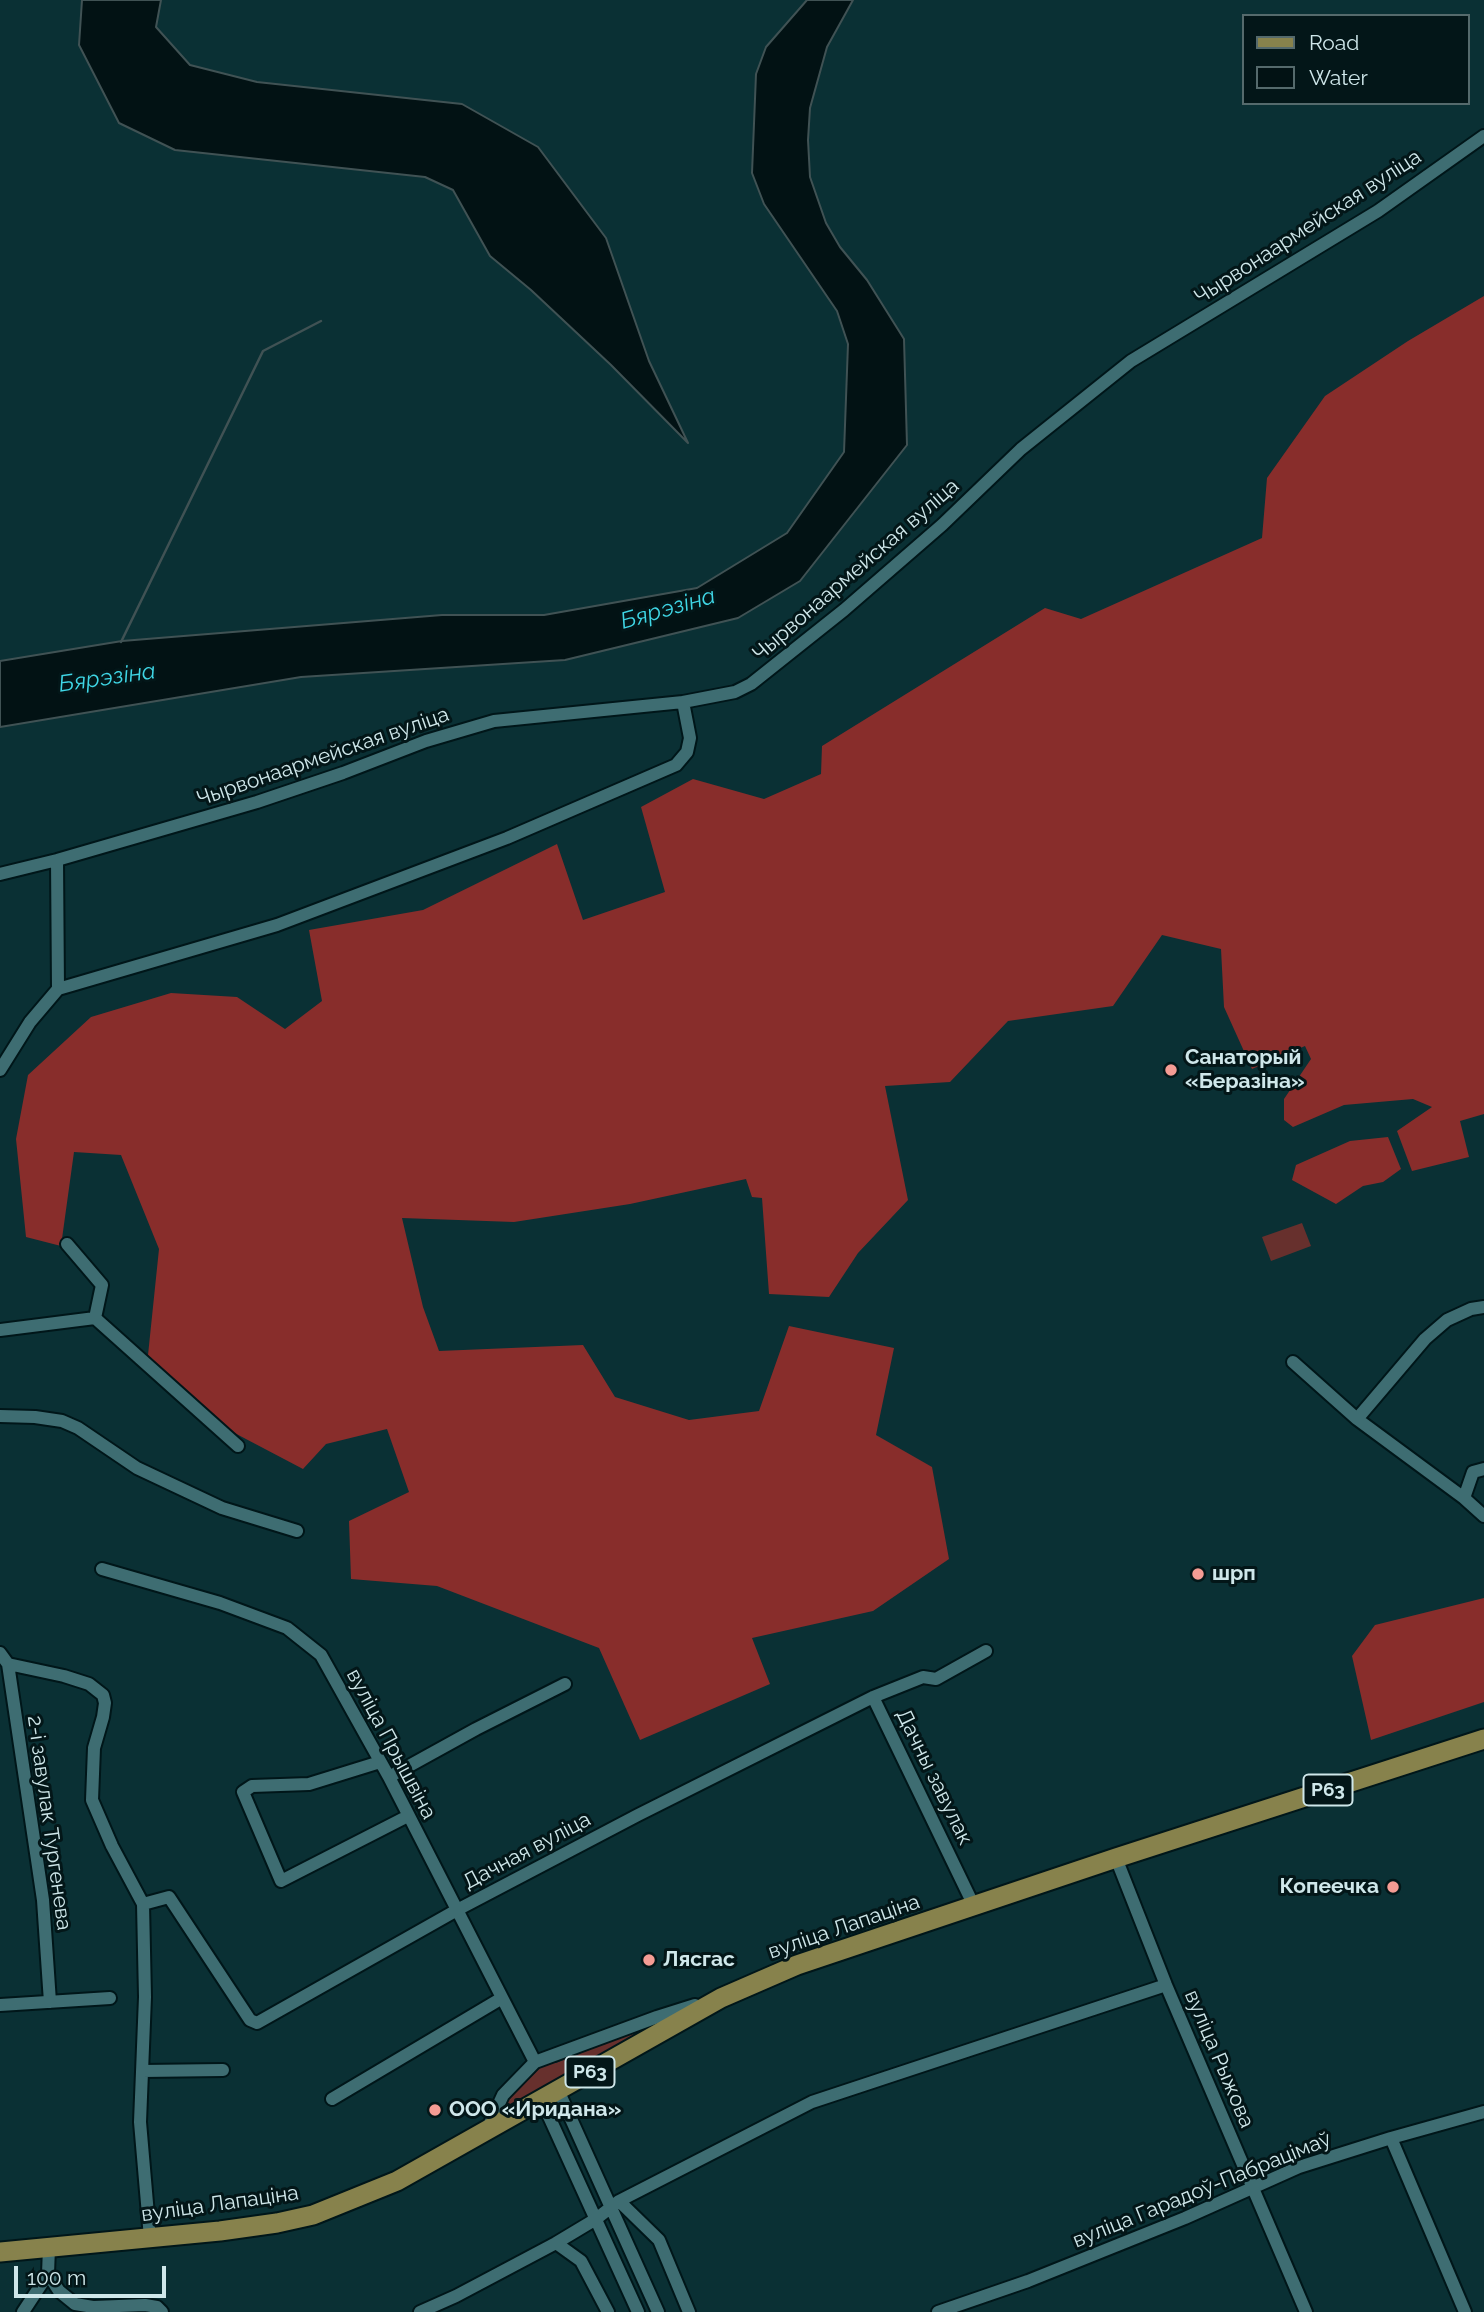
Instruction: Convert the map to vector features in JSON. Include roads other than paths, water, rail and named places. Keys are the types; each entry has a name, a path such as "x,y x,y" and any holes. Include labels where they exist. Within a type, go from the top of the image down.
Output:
{"main road":[{"name":"вуліца Лапаціна","path":"0,2252 265,2225 313,2215 397,2181 720,1998 797,1965 1484,1739"}],"street":[{"name":"Чырвонаармейская вуліца","path":"0,874 257,802 426,741 494,721 683,702 735,692 751,684 844,610 932,534 1021,449 1131,361 1378,211 1484,136"},
{"path":"0,1070 30,1022 58,989 276,925 507,838 676,765 687,751 690,738 683,702"},
{"path":"57,860 58,989"},
{"path":"67,1244 102,1285 95,1318"},
{"path":"1357,1419 1425,1339 1447,1320 1471,1309 1484,1307"},
{"path":"0,1329 95,1318 238,1446"},
{"path":"1293,1362 1357,1419 1464,1498 1484,1516"},
{"path":"0,1416 62,1421 78,1428 137,1468 222,1508 297,1531"},
{"path":"1464,1498 1473,1472 1484,1469"},
{"name":"вуліца Прышвіна","path":"102,1569 220,1603 286,1628 321,1655 389,1777 535,2062"},
{"name":"Дачная вуліца","path":"143,1904 169,1897 250,2020 257,2023 457,1910 638,1815 873,1697 923,1677 936,1679 986,1651"},
{"name":"2-і завулак Тургенева","path":"0,1653 8,1664 43,1900 50,2002"},
{"path":"8,1664 89,1684 103,1695 105,1703 94,1748 92,1800 112,1846 143,1904 145,1997 140,2122 150,2238"},
{"path":"389,1777 565,1684"},
{"name":"Дачны завулак","path":"873,1697 974,1906"},
{"path":"380,1762 309,1784 252,1786 243,1792 281,1881 408,1816"},
{"name":"вуліца Рыжова","path":"1116,1858 1166,1985 1306,2312"},
{"path":"420,2312 556,2243 615,2203 812,2102 1166,1985"},
{"path":"0,2005 110,1998"},
{"path":"332,2099 502,1998"},
{"path":"487,2131 503,2095 535,2062 657,2017 720,1998"},
{"path":"142,2071 223,2070"},
{"path":"549,2094 615,2203 659,2312"},
{"path":"549,2094 596,2218 638,2312"},
{"name":"вуліца Гарадоў-Пабрацімаў","path":"938,2312 1028,2281 1299,2168 1484,2112"},
{"path":"1391,2138 1465,2312"},
{"path":"615,2203 659,2240 689,2312"},
{"path":"556,2243 580,2261 608,2312"},
{"path":"23,2312 48,2274 49,2247"},
{"path":"48,2274 59,2291 75,2304 93,2307 145,2305 157,2307 162,2312"}],"water":[{"path":"82,0 161,0 156,27 190,65 257,82 462,104 538,147 606,238 649,361 688,443 611,365 531,290 490,256 453,190 425,177 175,150 119,123 79,45"},
{"name":"Бярэзіна","path":"807,0 853,0 827,47 810,108 810,177 826,223 840,247 867,280 904,339 907,445 800,581 738,618 565,660 301,677 0,727 0,661 122,641 442,615 544,615 697,588 787,533 844,452 848,344 837,311 764,204 752,173 756,74 766,47"}],"waterway":[{"path":"121,642 263,351 321,321"}],"place":[{"name":"Санаторый «Беразіна»","path":"1171,1070"},
{"name":"шрп","path":"1198,1574"},
{"name":"Копеечка","path":"1393,1887"},
{"name":"Лясгас","path":"649,1960"},
{"name":"ООО «Иридана»","path":"435,2110"}]}
